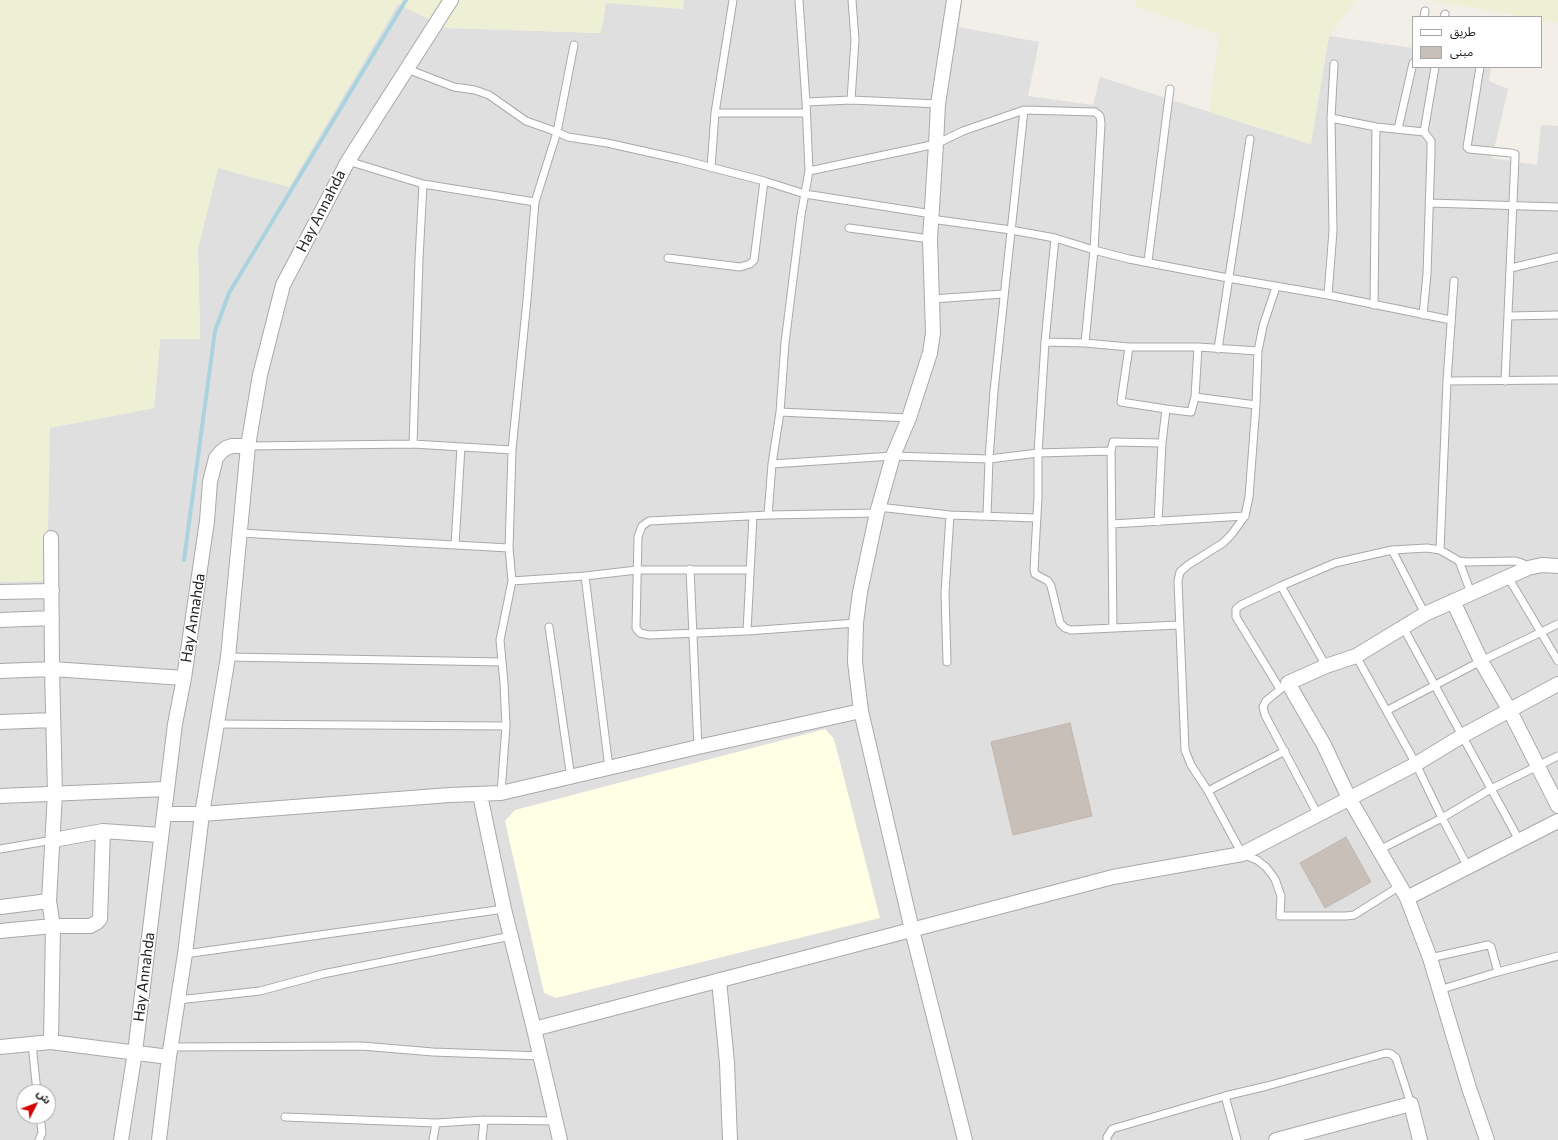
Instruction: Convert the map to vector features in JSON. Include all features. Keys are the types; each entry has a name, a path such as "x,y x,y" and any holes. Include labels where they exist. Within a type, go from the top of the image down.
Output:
{"street":[{"name":"Hay Annahda","path":"159,1140 170,1052 185,954 202,814 228,657 248,446 260,375 283,285 348,161 451,0"},
{"path":"954,0 938,104 930,239 933,333 930,353 909,418 893,456 877,510 860,592 856,623 855,662 861,711 912,930 965,1140"},
{"name":"Hay Annahda","path":"121,1140 135,1052 160,835 165,814 166,790 207,521 210,482 216,458 226,448 232,446 248,446"},
{"path":"52,538 52,669 55,793 49,901 53,926 52,1042"},
{"path":"1487,1140 1469,1088 1430,958 1403,892 1349,798 1324,745 1284,686 1326,666 1356,656 1425,614 1528,568 1542,565 1558,566"},
{"path":"0,592 52,591"},
{"path":"1453,601 1481,661 1510,711 1558,806"},
{"path":"0,620 52,618"},
{"path":"0,671 52,669 184,678"},
{"path":"534,1029 1113,877 1242,854 1416,764 1462,736 1558,684"},
{"path":"165,814 202,814 450,795 501,793 861,711"},
{"path":"0,722 53,720"},
{"path":"0,796 166,790"},
{"path":"480,795 504,909 541,1056 560,1140"},
{"path":"1403,892 1468,867 1558,821"},
{"path":"53,840 103,830 160,835"},
{"path":"0,931 53,926 90,926 100,919 103,830"},
{"path":"0,907 49,901"},
{"path":"719,980 727,1063 730,1140"},
{"path":"0,1047 52,1042 135,1052 170,1052"},
{"path":"1276,1140 1290,1138 1411,1104 1420,1140"}],"lane":[{"path":"711,168 715,113 734,0"},
{"path":"768,515 772,464 780,412 786,343 801,215 809,171 799,0"},
{"path":"851,100 855,40 852,0"},
{"path":"501,793 506,726 500,640 512,581 509,548 512,450 535,202 557,132 574,45"},
{"path":"1328,295 1333,231 1331,118 1334,64"},
{"path":"1398,129 1412,67"},
{"path":"1424,132 1435,68"},
{"path":"1480,68 1466,145 1470,149 1514,154 1511,268 1505,381"},
{"path":"407,69 454,87 475,90 489,95 526,121 557,132 568,138 607,142 764,181 805,194 1055,238 1094,250 1228,278 1328,295 1451,320"},
{"path":"1148,261 1170,89"},
{"path":"806,102 851,100 938,104"},
{"path":"809,171 936,144 963,131 1024,110 1095,112 1100,116 1101,124 1094,250 1085,343"},
{"path":"987,516 994,391 1003,294 1024,110"},
{"path":"715,113 806,113"},
{"path":"1331,118 1376,126 1424,132 1431,141 1427,274 1423,315"},
{"path":"1374,305 1376,126"},
{"path":"1218,349 1250,139"},
{"path":"348,161 423,184 535,202"},
{"path":"668,258 740,267 750,264 754,260 764,181"},
{"path":"413,444 418,267 423,184"},
{"path":"1430,203 1558,207"},
{"path":"849,228 930,239"},
{"path":"1055,238 1045,342 1038,453 1035,574 1048,581 1051,586 1060,623 1065,628 1071,630 1179,624"},
{"path":"1511,268 1558,257"},
{"path":"1440,550 1447,380 1454,281"},
{"path":"1276,287 1263,326 1258,351 1256,406 1249,497 1245,516 1223,543 1188,565 1180,572 1178,582 1185,750 1191,765 1208,792 1242,854 1257,860 1266,867 1275,879 1281,896 1280,916 1346,916 1354,914 1403,892"},
{"path":"933,299 1003,294"},
{"path":"1508,316 1558,315"},
{"path":"1045,342 1085,343 1129,347 1198,347 1258,351"},
{"path":"1129,347 1121,402 1191,412 1195,397 1198,347"},
{"path":"1447,380 1558,380"},
{"path":"1195,397 1256,406"},
{"path":"1158,522 1162,443 1166,409"},
{"path":"780,412 909,418"},
{"path":"1113,628 1111,451 1113,442 1162,443"},
{"path":"248,446 413,444 512,450"},
{"path":"456,545 461,447"},
{"path":"772,464 893,456 989,459 1038,453 1111,451"},
{"path":"856,623 747,631 693,632 649,635 640,633 636,628 637,570 638,537 642,526 649,521 877,510 950,515 1036,518"},
{"path":"947,662 945,593 950,515"},
{"path":"747,631 753,516"},
{"path":"1112,524 1245,516"},
{"path":"240,533 509,548"},
{"path":"1318,815 1285,750 1265,715 1264,707 1266,701 1284,686 1236,617 1236,609 1241,605 1334,563 1392,550 1427,548 1440,550 1459,561 1515,561 1522,563 1528,568"},
{"path":"1392,550 1425,614"},
{"path":"1459,561 1471,593"},
{"path":"690,569 698,747"},
{"path":"512,581 585,576 637,570 750,570"},
{"path":"585,576 610,768"},
{"path":"1508,577 1558,661"},
{"path":"1282,586 1326,666"},
{"path":"1388,710 1481,661 1558,624"},
{"path":"549,627 571,778"},
{"path":"1403,627 1519,840"},
{"path":"1356,656 1388,710 1468,867"},
{"path":"228,657 502,662"},
{"path":"216,724 506,726"},
{"path":"1208,792 1285,750"},
{"path":"1379,850 1442,818 1491,789 1558,756"},
{"path":"0,849 53,840"},
{"path":"185,954 504,909"},
{"path":"178,1000 260,991 323,974 511,936"},
{"path":"1430,958 1488,945 1491,947 1498,972"},
{"path":"1439,990 1558,956"},
{"path":"32,1044 36,1084"},
{"path":"170,1052 362,1046 433,1052 541,1056"},
{"path":"1107,1140 1107,1137 1112,1129 1225,1096 1386,1053 1391,1054 1396,1058 1411,1104"},
{"path":"1225,1096 1237,1140"},
{"path":"285,1117 436,1123 484,1120 556,1121"},
{"path":"482,1140 484,1120"},
{"path":"433,1140 436,1123"},
{"path":"39,1140 42,1133 41,1124"}],"shaded area":[{"path":"0,0 684,0 683,9 606,3 601,33 447,28 398,4 289,187 218,168 198,248 200,339 160,339 154,408 50,428 47,581 0,582"},
{"path":"684,0 962,0 959,27 1039,42 1028,96 1093,105 1100,77 1310,144 1329,36 1412,48 1412,68 1491,68 1489,81 1508,89 1492,158 1537,165 1541,125 1558,126 1558,1140 0,1140 0,582 47,580 49,428 154,408 160,339 200,339 198,248 218,168 289,187 398,4 447,28 601,33 606,2 682,9"},
{"path":"1136,0 1356,0 1329,36 1311,144 1209,112 1219,35 1135,6"},
{"path":"1428,0 1558,0 1558,23 1542,20 1542,16 1520,16"},
{"path":"825,729 834,739 880,918 556,998 544,993 505,821 515,810"}],"building":[{"path":"1070,723 1092,816 1013,835 991,742"},
{"path":"1346,837 1371,882 1325,908 1300,863"}],"waterway":[{"path":"184,560 215,331 229,293 406,0"}]}
